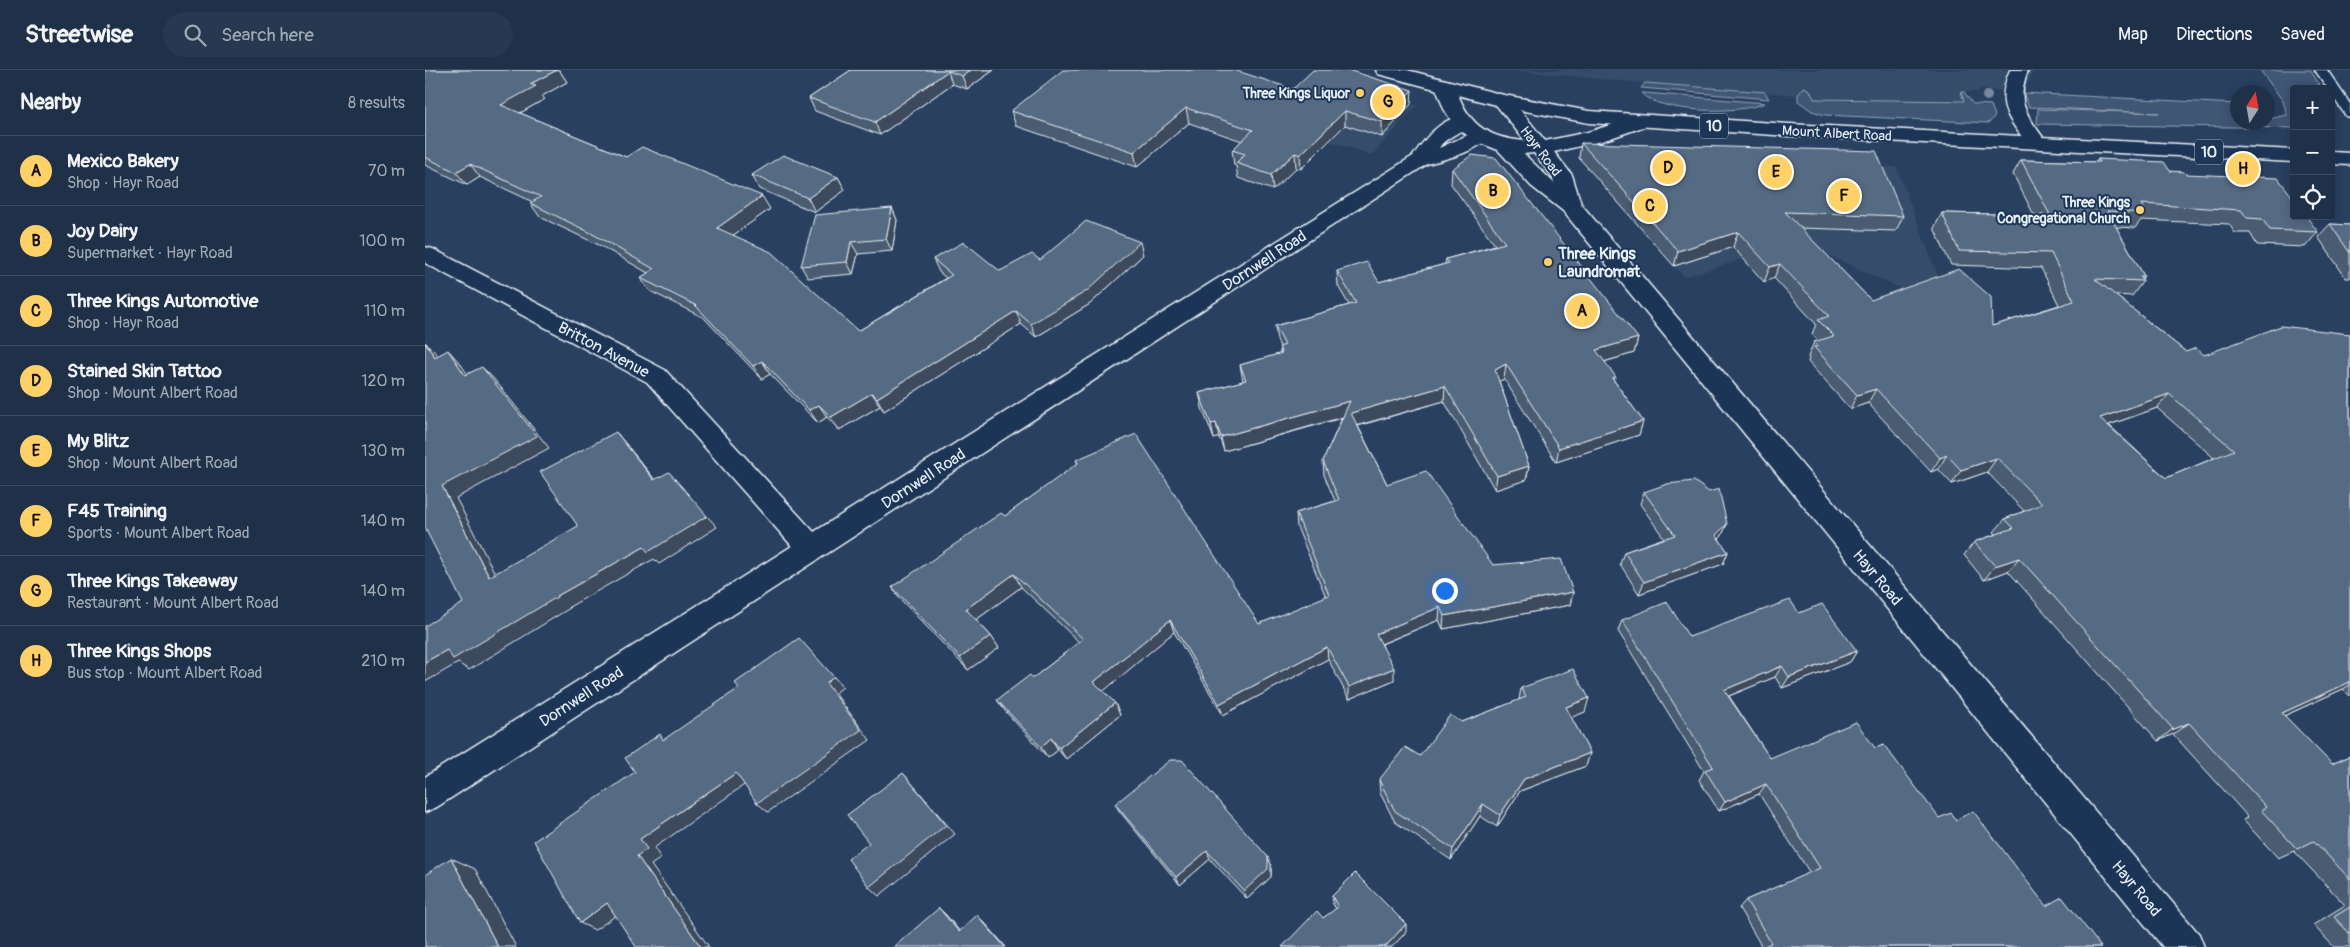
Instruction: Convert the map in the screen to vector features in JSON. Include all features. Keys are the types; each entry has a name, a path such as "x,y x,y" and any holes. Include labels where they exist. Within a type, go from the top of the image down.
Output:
{"main road":[{"name":"Mount Albert Road","path":"1385,70 1503,101 1566,114 1639,122 2290,156"},
{"path":"2019,70 2011,92 2013,107 2018,119 2036,142"},
{"path":"1445,86 1454,109 1462,122 1481,135 1506,146 1541,147 1593,138 1639,122"},
{"name":"Hayr Road","path":"1503,101 1562,175 1571,206"},
{"name":"Dornwell Road","path":"1420,160 1436,137 1462,122"},
{"name":"Dornwell Road","path":"425,796 1420,160 1456,149 1481,135"},
{"name":"Hayr Road","path":"1506,146 1538,181 1571,206 2186,947"},
{"path":"2335,158 2350,159"},
{"name":"Britton Avenue","path":"425,254 656,376 812,549"}],"lane":[{"path":"2321,70 2350,113"}],"shaded area":[{"path":"1512,70 2034,70 2023,93 1980,89 1977,92 1962,92 1965,101 1814,99 1810,90 1804,87 1798,95 1609,80"},
{"path":"2260,70 2311,70 2319,85 2290,85 2290,128 2275,128 2275,118 2287,115 2283,101 2275,90 2275,85 2271,85"},
{"path":"1323,76 1417,106 1372,155 1274,123"},
{"path":"1645,83 1765,92 1769,99 1641,88"},
{"path":"1804,87 1810,90 1814,99 1964,101 1961,92 1964,92 1973,104 1991,105 1995,116 1989,123 1825,115 1812,111 1798,101 1798,95"},
{"path":"1641,93 1765,103 1754,107 1738,109 1701,110 1665,105 1651,100"},
{"path":"2023,93 2230,104 2230,127 2037,124 2038,109 2159,113 2029,107"},
{"path":"1600,158 1896,167 1940,281 1906,291 1800,242 1684,277 1589,169"}],"building":[{"path":"425,70 557,70 530,84 536,86 501,105 626,157 642,147 762,196 717,228 771,252 858,331 952,275 933,259 964,242 1000,271 1032,254 1040,260 1086,221 1140,242 1087,291 1031,324 1016,311 877,398 872,393 831,417 819,405 809,410 762,361 753,366 695,305 640,278 654,269 591,233 530,203 541,197 470,164 456,172 425,157"},
{"path":"851,70 971,70 962,76 948,71 875,122 809,98"},
{"path":"1063,70 1234,70 1293,89 1313,70 1348,70 1412,90 1382,122 1345,111 1300,155 1295,153 1271,175 1236,163 1245,154 1232,150 1253,130 1186,108 1134,152 1011,111"},
{"path":"1581,143 1876,151 1903,216 1785,212 1871,300 1959,269 1991,297 1992,326 2074,301 2051,253 1959,251 1942,213 2050,215 2021,160 2100,162 2098,159 2164,162 2170,171 2184,172 2186,174 2278,178 2290,194 2290,220 2309,220 2318,232 2270,230 2262,219 2247,218 2241,210 2141,204 2146,213 2107,211 2144,276 2140,276 2143,281 2095,279 2186,352 2196,348 2204,355 2281,326 2350,334 2350,682 2282,713 2332,764 2350,756 2350,879 2314,841 2297,849 2261,810 2266,807 2189,723 2173,729 2019,558 1995,566 1974,542 2014,528 2005,519 2042,504 1997,458 1961,470 1947,455 1940,458 1876,389 1857,395 1814,347 1818,346 1814,342 1834,336 1818,320 1829,316 1780,264 1770,267 1738,232 1678,251","holes":["2169,394 2234,450 2166,478 2100,418"]},
{"path":"783,155 838,177 808,198 752,175"},
{"path":"1472,155 1496,158 1638,338 1596,350 1616,377 1612,378 1643,421 1559,448 1506,364 1495,370 1529,466 1497,476 1445,386 1351,413 1387,484 1426,471 1493,565 1561,559 1573,592 1444,616 1440,607 1376,634 1394,668 1349,687 1327,647 1219,704 1170,620 1094,682 1115,703 1059,748 1051,738 1041,747 997,700 1030,675 1033,678 1083,639 1014,574 966,609 991,636 960,658 892,587 1001,513 1005,516 1078,463 1076,460 1136,434 1259,624 1329,595 1296,513 1339,500 1323,461 1350,401 1221,437 1216,423 1211,424 1199,393 1246,380 1240,365 1282,353 1279,347 1285,345 1275,326 1356,303 1337,271 1367,262 1379,282 1449,263 1446,259 1505,243 1452,169"},
{"path":"892,208 886,239 851,242 847,262 801,266 815,215"},
{"path":"2330,224 2350,225 2350,253"},
{"path":"425,343 435,357 448,350 465,375 482,367 537,436 442,486 489,577 578,526 540,472 616,432 654,480 669,472 707,516 648,552 644,547 557,596 453,659 447,650 425,662 425,626 463,603 425,528"},
{"path":"1694,481 1709,492 1719,489 1727,524 1716,535 1728,552 1644,582 1624,552 1675,535 1644,492 1667,484"},
{"path":"1790,600 1799,613 1822,604 1857,651 1789,677 1782,666 1724,690 1770,758 1856,722 1875,748 1884,745 1939,818 1951,813 1956,820 1973,811 2046,906 2062,897 2101,947 1762,947 1771,943 1746,900 1820,868 1766,784 1725,802 1705,770 1713,767 1622,620 1667,602 1689,637"},
{"path":"799,638 834,677 826,683 861,730 757,803 736,773 640,839 647,849 637,856 701,947 636,947 607,903 580,923 534,841 635,772 625,758 660,734 663,740 739,688 735,683"},
{"path":"1573,669 1589,698 1566,707 1590,753 1524,779 1500,815 1483,804 1453,849 1395,811 1379,780 1405,747 1420,756 1450,715 1462,722 1526,697 1521,688"},
{"path":"1170,760 1182,760 1268,857 1268,869 1244,891 1207,851 1176,877 1115,804"},
{"path":"903,773 946,825 869,887 848,859 869,843 847,815"},
{"path":"451,858 498,947 425,947 425,875"},
{"path":"1355,873 1406,924 1385,947 1282,947 1317,911 1323,918 1338,907 1332,896"},
{"path":"2350,907 2350,934 2334,917"},
{"path":"939,908 959,932 977,915 1005,947 894,947"}],"place":[{"name":"Three Kings Liquor","path":"1360,93"},
{"name":"Three Kings Takeaway","path":"1388,102"},
{"name":"Stained Skin Tattoo","path":"1668,168"},
{"name":"Three Kings Shops","path":"2243,169"},
{"name":"My Blitz","path":"1776,172"},
{"name":"Joy Dairy","path":"1493,191"},
{"name":"F45 Training","path":"1844,196"},
{"name":"Three Kings Automotive","path":"1650,206"},
{"name":"Three Kings Congregational Church","path":"2140,210"},
{"name":"Three Kings Laundromat","path":"1548,262"},
{"name":"Mexico Bakery","path":"1582,311"}]}
